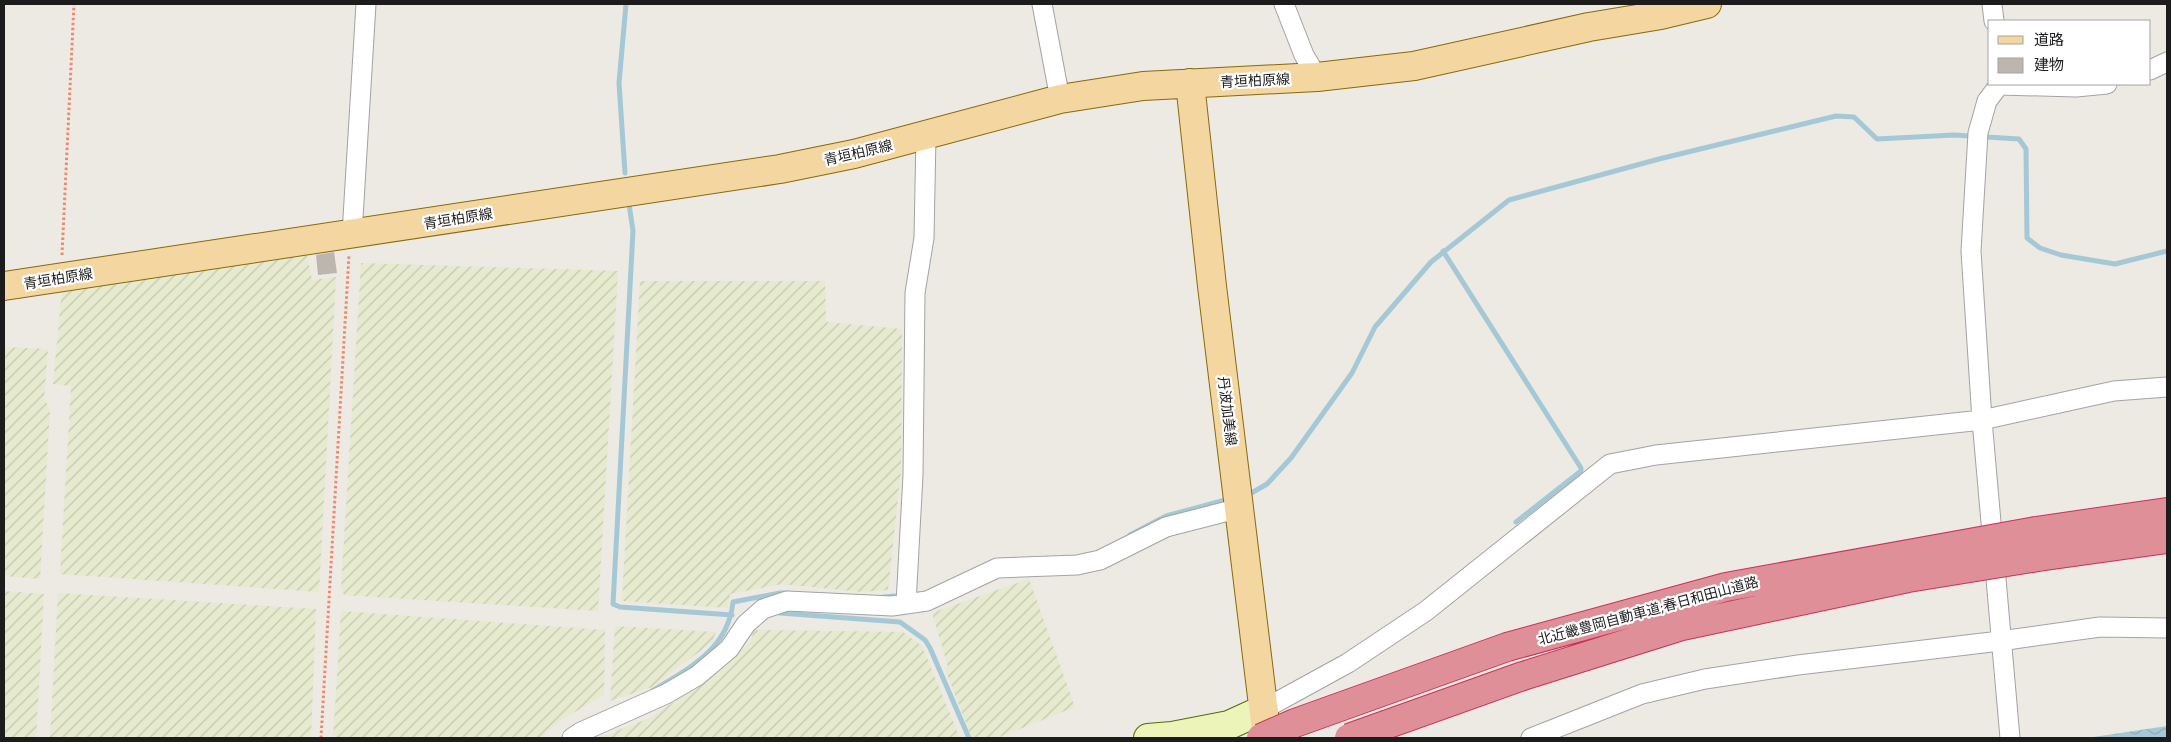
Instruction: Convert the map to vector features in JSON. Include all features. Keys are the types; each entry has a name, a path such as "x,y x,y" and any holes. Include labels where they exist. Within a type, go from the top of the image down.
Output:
{"highway":[{"name":"北近畿豊岡自動車道;春日和田山道路","path":"1349,738 1523,676 1682,626 1908,578 2167,512"},
{"name":"北近畿豊岡自動車道;春日和田山道路","path":"1261,738 1295,723 1507,647 1726,587 2037,544 2167,539"}],"main road":[{"name":"青垣柏原線","path":"4,286 780,169 854,154 1060,99 1142,86 1317,78 1414,66 1666,10 1707,4"},
{"name":"丹波加美線","path":"1190,83 1209,267 1267,738"}],"street":[{"path":"351,234 366,4"},
{"path":"1042,4 1060,99"},
{"path":"1284,4 1304,54 1317,78"},
{"path":"1992,4 1994,20"},
{"path":"2151,70 2167,62"},
{"path":"1999,85 1987,101 1978,133 1971,251 2000,647 2010,738"},
{"path":"2025,85 2076,87 2097,85"},
{"path":"906,604 913,475 915,293 924,238 926,135"},
{"path":"1148,738 1172,736 1229,725 1264,709 1348,663 1426,611 1610,464 1656,454 1982,420 2114,391 2167,388"},
{"path":"572,738 581,732 666,694 697,676 729,649 746,624 763,609 787,601 892,606 906,604 935,597 997,568 1077,565 1100,560 1166,527 1240,508"},
{"path":"1531,738 1642,694 1705,679 1798,665 2000,647 2100,627 2167,628"}],"path":[{"path":"60,278 74,4"},
{"path":"321,738 351,234"}],"green space":[{"path":"306,250 312,280 336,277 319,592 60,574 71,386 53,384 62,289"},
{"path":"361,263 618,271 598,611 344,595 341,588"},
{"path":"640,281 825,281 826,322 902,329 901,470 888,590 862,592 782,584 730,594 728,608 622,601"},
{"path":"4,347 48,349 44,399 50,409 40,579 4,576"},
{"path":"1029,579 1075,707 997,738 972,738 945,669 948,667 932,613"},
{"path":"4,591 44,594 36,738 4,738"},
{"path":"58,593 316,609 311,738 50,738"},
{"path":"341,611 605,630 604,695 561,720 540,738 333,738"},
{"path":"615,626 716,632 712,642 652,687 610,701"},
{"path":"754,630 903,632 922,646 960,738 598,738 650,718 707,680 750,642"}],"water":[{"path":"2167,726 2167,738 2087,738"}],"building":[{"path":"334,252 337,273 318,275 316,255"}],"waterway":[{"path":"625,173 619,83 626,4"},
{"path":"1248,495 1267,484 1291,458 1352,373 1375,327 1431,262 1509,200 1659,159 1836,116 1854,117 1877,139 1954,135 2019,139 2026,149 2027,238 2040,248 2061,255 2115,264 2167,251"},
{"path":"629,204 633,231 613,604 620,607 732,615"},
{"path":"1443,251 1581,468 1581,471 1516,522"},
{"path":"1130,535 1166,516 1229,499"},
{"path":"652,691 693,665 715,645 730,619 733,602 788,593"},
{"path":"883,597 895,596"},
{"path":"780,613 900,622 925,640 930,648 969,738"}]}
